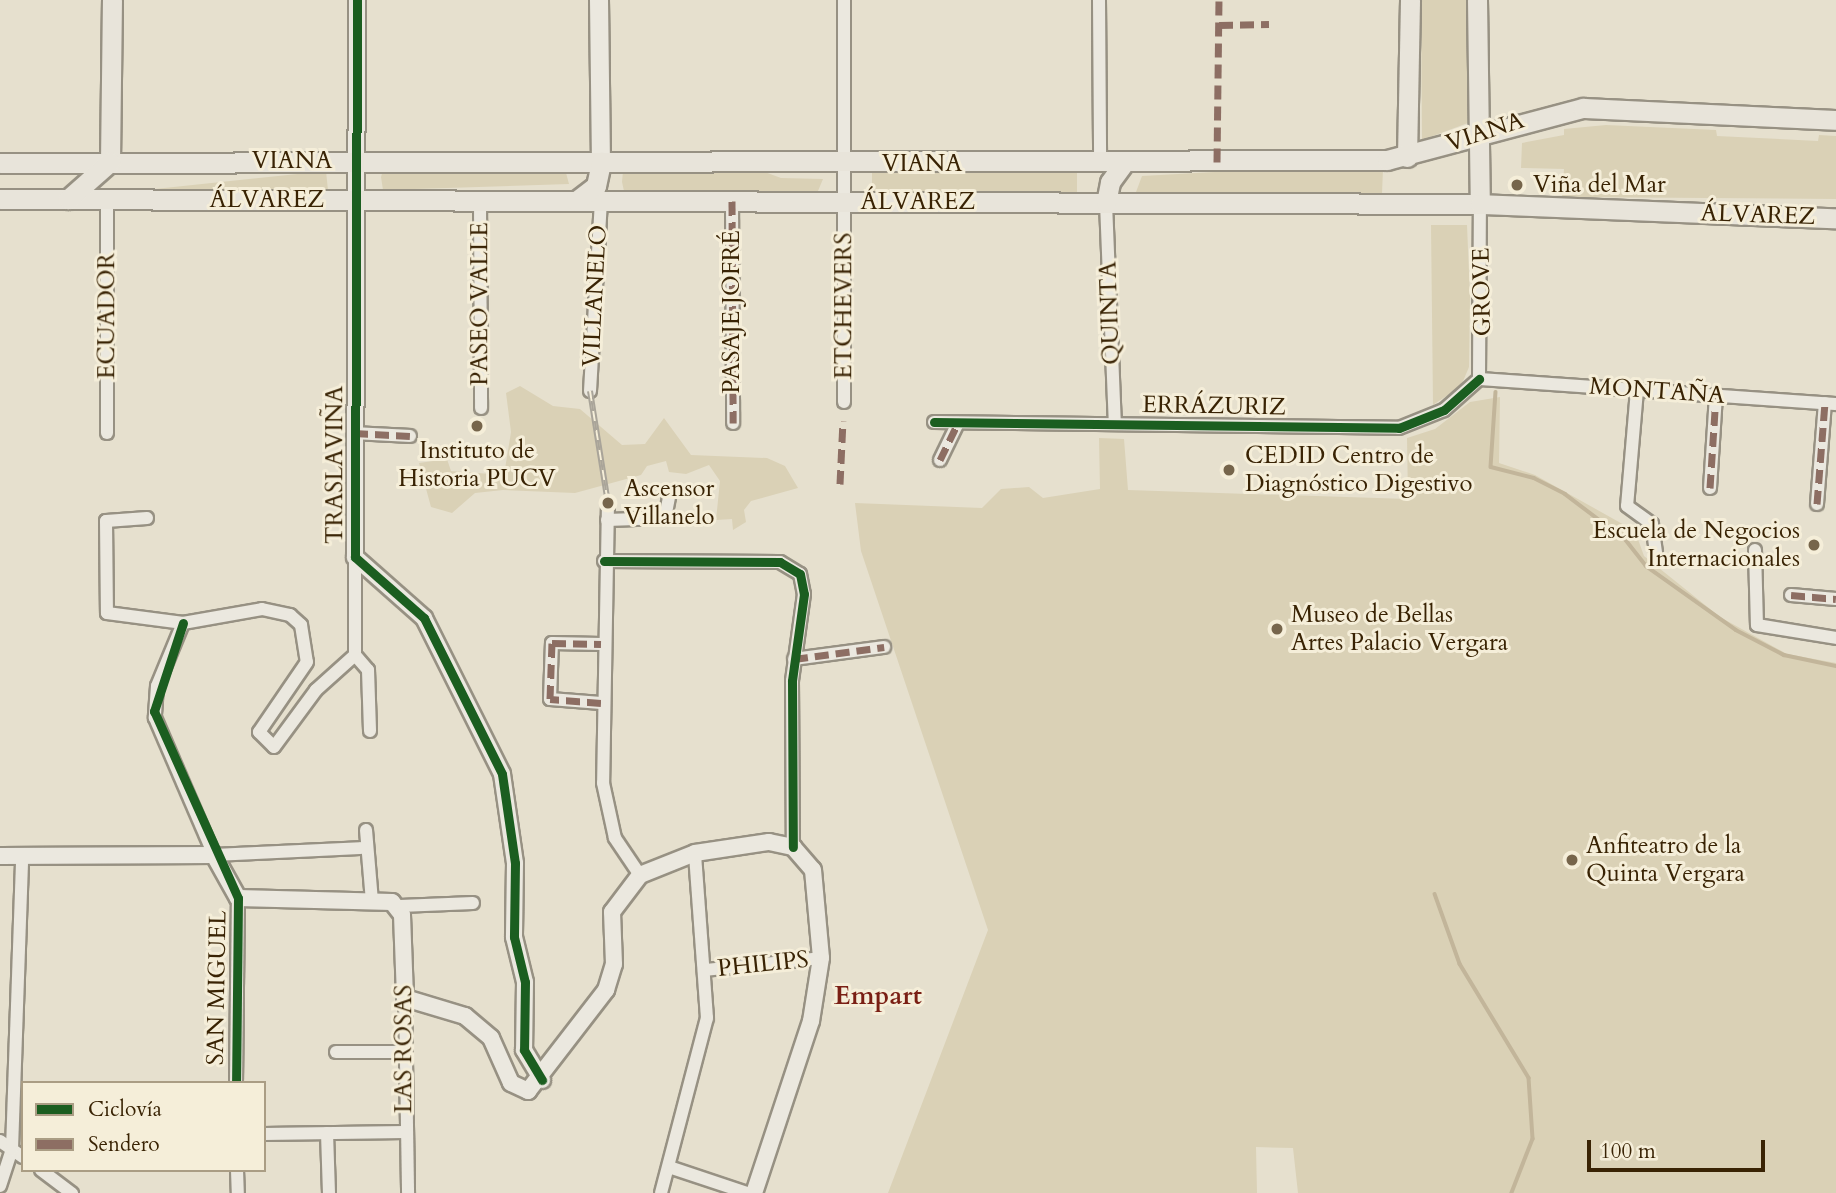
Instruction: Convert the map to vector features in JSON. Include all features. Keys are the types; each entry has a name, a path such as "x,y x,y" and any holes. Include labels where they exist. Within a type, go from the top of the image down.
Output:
{"main road":[{"path":"67,200 110,162 112,0"},
{"path":"575,201 596,186 601,162 599,0"},
{"path":"1407,157 1410,0"},
{"path":"1477,0 1480,204"},
{"name":"VIANA","path":"0,163 1124,163 1407,157 1480,132 1583,108 1836,120"},
{"path":"1106,202 1110,182 1124,163"},
{"name":"ÁLVAREZ","path":"0,199 1480,204 1836,218"}],"street":[{"name":"TRASLAVIÑA","path":"357,0 355,557 424,618 502,774 515,863 514,937 525,982 524,1050 542,1080"},
{"name":"ETCHEVERS","path":"844,0 844,402"},
{"path":"1099,0 1100,163"},
{"name":"ECUADOR","path":"107,200 107,433"},
{"name":"PASEO VALLE","path":"480,201 481,408"},
{"name":"VILLANELO","path":"590,391 601,201"},
{"name":"PASAJE JOFRÉ","path":"732,201 733,424"},
{"name":"QUINTA","path":"1106,202 1115,424"},
{"name":"GROVE","path":"1479,379 1480,204"},
{"name":"ERRÁZURIZ","path":"934,422 1399,428 1444,410 1479,379"},
{"name":"MONTAÑA","path":"1479,379 1830,403"},
{"path":"1637,390 1627,506 1650,521 1656,554"},
{"path":"1710,488 1716,395"},
{"path":"1818,504 1830,403"},
{"path":"940,460 958,423"},
{"path":"354,433 411,436"},
{"path":"607,520 665,519 670,493"},
{"path":"608,503 601,644 607,813 640,875"},
{"path":"147,518 106,521 108,615 183,623 275,610 301,625 307,662 263,724 263,742 277,745 316,690 355,655"},
{"path":"1755,550 1757,625 1836,638"},
{"path":"355,557 355,655 368,670 370,731"},
{"path":"604,561 780,562 800,573 804,594 794,659 793,847"},
{"path":"1791,595 1836,599"},
{"name":"SAN MIGUEL","path":"183,623 157,686 155,718 214,855 238,898 236,1081"},
{"path":"601,644 552,643 550,699 601,703"},
{"path":"794,659 884,647"},
{"path":"366,830 372,902"},
{"path":"405,998 449,1007 480,1027 516,1087 528,1091 542,1080 606,990 614,964 612,912 640,875 695,853 769,842 793,847 813,870 821,958 811,1021 754,1193"},
{"path":"0,856 214,855 360,848"},
{"path":"661,1193 707,1018 695,853"},
{"path":"0,1186 19,1151 22,856"},
{"path":"238,898 372,902 400,906 473,903"},
{"name":"LAS ROSAS","path":"400,906 405,998 408,1193"},
{"name":"PHILIPS","path":"705,970 821,958"},
{"path":"336,1052 405,1052"},
{"path":"266,1134 405,1132"},
{"path":"327,1133 329,1193"},
{"path":"0,1141 19,1151"},
{"path":"668,1167 747,1193"},
{"path":"44,1172 72,1193"},
{"path":"237,1172 238,1193"}],"shaded area":[{"path":"1421,0 1469,0 1468,123 1422,140"},
{"path":"1606,125 1716,130 1717,136 1818,141 1819,135 1836,136 1836,199 1562,197 1564,169 1521,168 1522,143 1564,135 1564,129"},
{"path":"565,169 569,184 383,190 381,177 383,170"},
{"path":"1268,169 1383,169 1382,194 1136,192 1142,176"},
{"path":"759,170 781,178 823,179 818,191 624,191 622,182 623,171"},
{"path":"326,171 328,191 157,209 155,189"},
{"path":"872,172 1077,172 1077,192 872,192"},
{"path":"1431,225 1467,225 1470,296 1469,367 1461,386 1433,405"},
{"path":"520,386 553,406 580,409 622,445 645,444 664,418 691,455 767,458 785,466 798,488 751,501 744,510 746,522 733,530 732,519 716,520 720,481 709,465 686,474 669,472 666,461 647,466 641,475 575,493 503,490 475,493 452,513 431,507 419,463 447,459 451,471 504,475 511,432 506,393"},
{"path":"1500,397 1499,463 1535,475 1635,531 1644,556 1720,617 1787,654 1836,663 1836,1193 1298,1193 1293,1148 1256,1147 1257,1193 888,1193 988,930 861,551 855,503 982,508 1001,489 1029,487 1043,498 1100,489 1099,438 1124,439 1128,490 1408,499 1407,438 1435,429 1470,402"}],"waterway":[{"path":"1496,392 1491,467 1534,478 1565,494 1626,540 1646,566 1736,630 1784,655 1836,666"},
{"path":"1435,894 1460,964 1529,1078 1533,1139 1512,1193"}],"railway":[{"path":"590,391 608,503"}],"marked path":[{"path":"1217,162 1219,0"},
{"path":"1219,25 1269,24"},
{"path":"732,201 733,423"},
{"path":"1710,488 1716,395"},
{"path":"1817,504 1825,403"},
{"path":"840,484 843,421"},
{"path":"940,460 958,423"},
{"path":"354,433 410,436"},
{"path":"1791,595 1836,599"},
{"path":"601,644 552,643 550,699 601,703"},
{"path":"794,659 884,647"}],"cycle path":[{"path":"357,0 355,557 424,618 502,774 515,863 514,937 525,982 524,1050 542,1080"},
{"path":"934,422 1399,428 1444,410 1479,379"},
{"path":"604,561 780,562 800,574 804,594 792,681 793,847"},
{"path":"183,623 154,711 238,898 236,1081"}],"place":[{"name":"Viña del Mar","path":"1517,185"},
{"name":"Instituto de Historia PUCV","path":"477,426"},
{"name":"CEDID Centro de Diagnóstico Digestivo","path":"1229,470"},
{"name":"Ascensor Villanelo","path":"608,503"},
{"name":"Escuela de Negocios Internacionales","path":"1814,545"},
{"name":"Museo de Bellas Artes Palacio Vergara","path":"1277,629"},
{"name":"Anfiteatro de la Quinta Vergara","path":"1572,860"}],"district":[{"name":"Empart","path":"878,996"}]}
